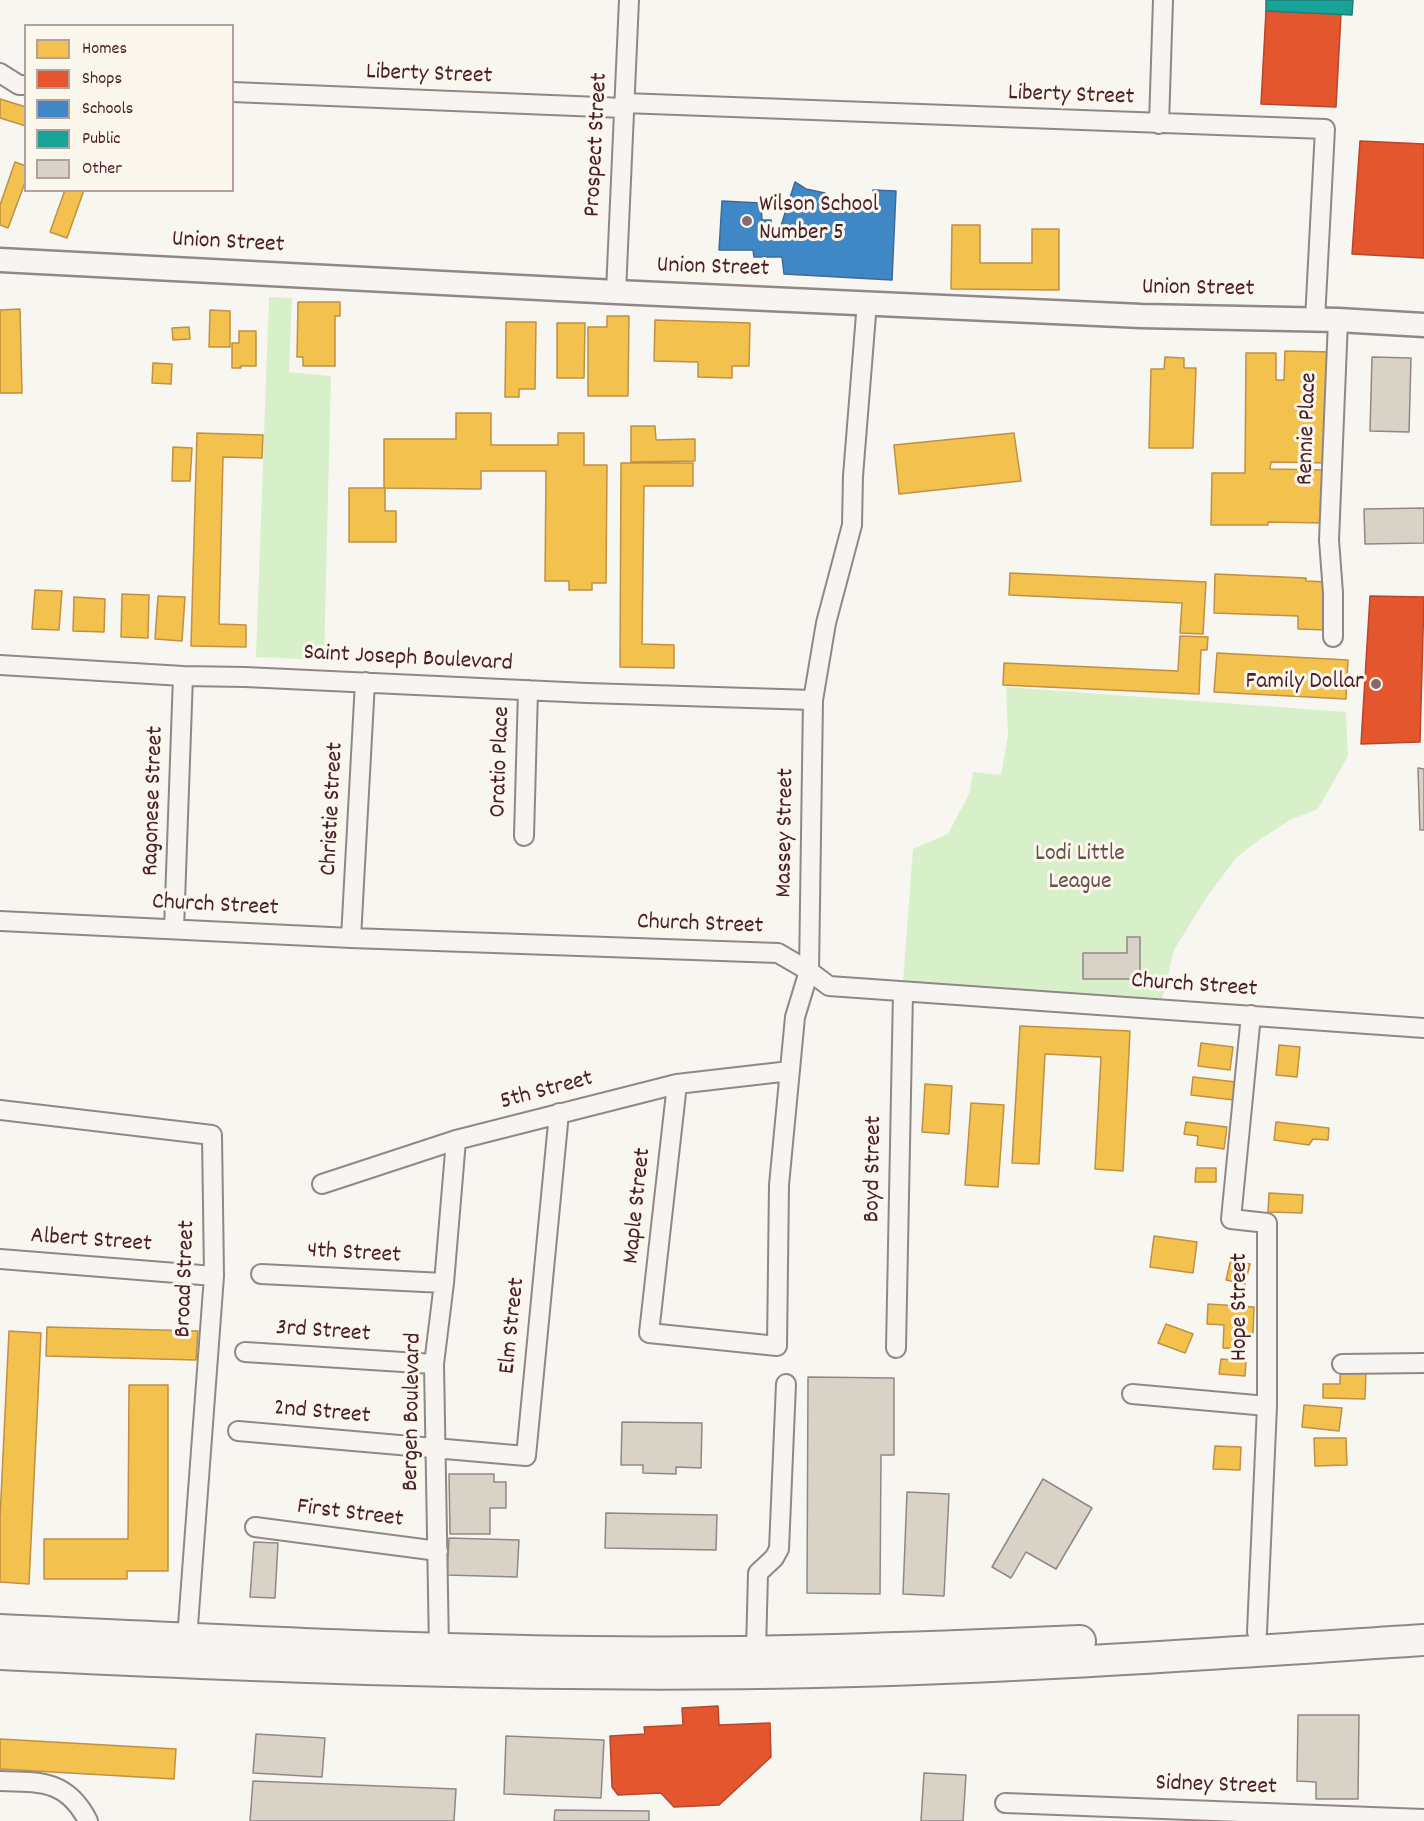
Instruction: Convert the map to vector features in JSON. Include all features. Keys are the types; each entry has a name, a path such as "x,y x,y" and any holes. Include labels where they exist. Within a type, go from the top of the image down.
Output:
{"highway":[{"path":"0,1630 439,1649 593,1652 756,1651 964,1646 1257,1632 1424,1621"},
{"path":"0,1654 363,1670 588,1674 803,1672 1094,1661 1424,1640"}],"street":[{"name":"Prospect Street","path":"616,292 629,0"},
{"path":"1159,124 1163,0"},
{"path":"0,73 19,85 24,85"},
{"name":"Liberty Street","path":"234,92 1325,129 1315,320"},
{"name":"Union Street","path":"0,260 1141,316 1338,320 1424,325"},
{"name":"Massey Street","path":"649,1333 777,1346 779,1185 795,1017 809,971 813,700 826,623 852,525 853,476 867,302"},
{"name":"Rennie Place","path":"1333,637 1333,593 1329,540 1338,320"},
{"name":"Saint Joseph Boulevard","path":"0,665 183,676 813,700"},
{"name":"Ragonese Street","path":"174,929 183,676"},
{"name":"Christie Street","path":"351,938 364,682"},
{"name":"Oratio Place","path":"524,836 528,690"},
{"name":"Church Street","path":"0,921 351,938 778,953 809,971 828,986 1424,1028"},
{"name":"Boyd Street","path":"896,1348 903,992"},
{"name":"Hope Street","path":"1251,1015 1231,1219 1267,1223 1267,1406 1257,1632"},
{"name":"5th Street","path":"322,1184 456,1140 677,1084 790,1071"},
{"name":"Maple Street","path":"649,1333 677,1084"},
{"name":"Broad Street","path":"0,1110 212,1135 214,1276 187,1639"},
{"name":"Elm Street","path":"437,1448 526,1456 559,1113"},
{"name":"Bergen Boulevard","path":"439,1649 434,1364 444,1283 456,1140"},
{"name":"Albert Street","path":"0,1259 214,1276"},
{"name":"4th Street","path":"261,1274 444,1283"},
{"name":"3rd Street","path":"245,1352 434,1364"},
{"path":"1342,1364 1424,1364"},
{"path":"756,1651 758,1574 774,1558 779,1549 786,1384"},
{"path":"1132,1394 1267,1406"},
{"name":"2nd Street","path":"238,1431 437,1448"},
{"name":"First Street","path":"255,1527 438,1551"},
{"path":"0,1781 40,1782 57,1787 76,1802 88,1821"},
{"name":"Sidney Street","path":"1005,1803 1424,1819"}],"green space":[{"path":"269,297 292,298 289,372 331,376 324,660 256,657"},
{"name":"Lodi Little League","path":"1006,687 1346,712 1348,756 1318,809 1290,820 1237,857 1208,895 1174,950 1162,1000 903,982 913,849 948,834 970,792 973,772 1001,775 1008,735"}],"building: Homes":[{"path":"0,99 24,106 24,125 0,118"},
{"path":"15,162 24,165 24,185 8,228 0,225 0,205"},
{"path":"64,192 83,192 67,238 50,232"},
{"path":"952,225 980,225 980,263 1032,263 1032,229 1059,229 1059,290 951,289"},
{"path":"298,302 340,302 340,316 335,316 335,366 303,366 303,357 297,357"},
{"path":"20,309 22,393 0,393 0,310"},
{"path":"210,310 230,311 230,347 209,347"},
{"path":"607,316 629,316 628,396 588,396 588,327 607,327"},
{"path":"655,320 750,323 749,366 732,366 732,378 698,377 698,362 654,361"},
{"path":"506,322 536,322 535,389 519,389 519,397 505,397"},
{"path":"557,323 585,323 584,378 557,378"},
{"path":"189,327 190,339 173,340 172,328"},
{"path":"239,331 256,331 256,366 232,368 232,343 239,343"},
{"path":"1285,351 1332,352 1330,463 1271,462 1270,469 1325,470 1324,523 1268,522 1268,525 1211,525 1212,473 1245,473 1246,353 1276,353 1276,380 1284,380"},
{"path":"1165,357 1184,358 1184,368 1196,368 1193,448 1149,448 1151,369 1164,369"},
{"path":"153,363 172,364 171,384 152,383"},
{"path":"456,413 491,413 491,445 558,445 558,433 584,433 584,465 607,465 606,583 592,583 592,590 569,590 569,581 545,581 546,471 481,471 481,489 384,488 384,439 456,439"},
{"path":"631,426 655,426 656,440 695,439 695,461 631,462"},
{"path":"197,433 263,435 262,458 223,457 219,624 246,625 246,647 191,646"},
{"path":"1014,433 1021,481 899,494 894,445"},
{"path":"173,447 192,448 190,481 172,481"},
{"path":"621,463 693,463 693,486 644,486 642,644 674,645 674,668 620,667"},
{"path":"349,488 385,488 385,511 396,511 396,542 349,542"},
{"path":"1010,573 1206,582 1203,634 1180,633 1182,603 1009,595"},
{"path":"1215,574 1306,578 1306,581 1328,582 1326,630 1298,629 1298,616 1214,613"},
{"path":"35,590 62,591 59,630 32,629"},
{"path":"122,594 149,595 148,638 121,637"},
{"path":"158,596 185,597 182,641 155,639"},
{"path":"74,597 105,599 104,632 73,631"},
{"path":"1180,636 1208,637 1207,650 1201,650 1199,694 1003,685 1004,663 1178,671"},
{"path":"1217,653 1348,660 1346,699 1214,692"},
{"path":"1020,1026 1130,1031 1123,1171 1095,1169 1101,1057 1045,1054 1039,1164 1012,1163"},
{"path":"1201,1043 1233,1047 1230,1070 1198,1066"},
{"path":"1279,1045 1300,1047 1297,1077 1276,1075"},
{"path":"1193,1077 1236,1082 1234,1100 1191,1095"},
{"path":"925,1084 952,1086 949,1134 922,1132"},
{"path":"971,1103 1004,1105 998,1187 965,1185"},
{"path":"1186,1122 1227,1127 1224,1149 1197,1145 1198,1136 1184,1134"},
{"path":"1276,1122 1329,1128 1328,1140 1313,1139 1309,1145 1274,1140"},
{"path":"1196,1168 1216,1168 1216,1182 1195,1182"},
{"path":"1269,1193 1303,1195 1302,1213 1268,1212"},
{"path":"1154,1236 1197,1242 1193,1273 1150,1267"},
{"path":"1231,1259 1250,1264 1245,1284 1226,1280"},
{"path":"1208,1304 1254,1307 1253,1333 1245,1333 1244,1349 1223,1348 1224,1325 1207,1324"},
{"path":"1166,1324 1193,1334 1185,1353 1158,1343"},
{"path":"47,1327 198,1331 196,1360 46,1356"},
{"path":"9,1331 41,1333 29,1584 0,1582 0,1518"},
{"path":"1221,1359 1246,1361 1245,1376 1219,1374"},
{"path":"1340,1370 1366,1370 1365,1399 1323,1398 1323,1384 1340,1384"},
{"path":"129,1385 168,1385 168,1571 127,1571 127,1579 44,1579 44,1539 128,1539"},
{"path":"1304,1405 1342,1408 1339,1431 1302,1427"},
{"path":"1314,1438 1346,1438 1347,1465 1315,1466"},
{"path":"1215,1446 1241,1447 1240,1470 1213,1469"},
{"path":"0,1739 176,1749 174,1779 0,1769"}],"building: Shops":[{"path":"1266,11 1341,14 1336,107 1261,104"},
{"path":"1360,141 1424,144 1424,258 1352,254"},
{"path":"1370,596 1424,597 1420,742 1361,744"},
{"path":"718,1706 719,1725 770,1723 771,1757 719,1805 674,1807 661,1793 618,1795 612,1787 610,1736 645,1734 644,1727 683,1725 682,1708"}],"building: Schools":[{"path":"795,182 806,189 825,193 826,204 856,199 873,200 873,190 896,191 892,280 784,274 782,257 754,257 753,250 719,250 722,201 761,203 762,220 771,220 772,235 779,232"}],"building: Public":[{"path":"1266,0 1353,0 1352,15 1266,11"}],"building: Other":[{"path":"1372,357 1411,358 1409,432 1370,431"},
{"path":"1424,508 1424,543 1365,544 1364,509"},
{"path":"1418,768 1424,769 1424,830 1420,830"},
{"path":"1127,937 1140,937 1140,979 1083,979 1083,953 1127,953"},
{"path":"808,1377 894,1378 894,1455 881,1455 880,1594 807,1593"},
{"path":"622,1422 702,1423 701,1468 676,1467 676,1474 643,1473 643,1465 621,1465"},
{"path":"449,1474 494,1474 494,1482 506,1482 506,1508 490,1508 490,1534 450,1534"},
{"path":"1043,1479 1092,1508 1056,1569 1026,1552 1011,1578 992,1567"},
{"path":"907,1492 949,1494 944,1596 903,1594"},
{"path":"606,1513 717,1515 716,1550 605,1548"},
{"path":"449,1538 519,1540 517,1577 447,1575"},
{"path":"254,1542 278,1543 275,1598 250,1597"},
{"path":"1298,1715 1359,1715 1358,1799 1316,1799 1316,1782 1297,1781"},
{"path":"256,1734 325,1738 322,1777 253,1773"},
{"path":"506,1736 604,1740 601,1798 504,1794"},
{"path":"924,1773 966,1775 963,1821 921,1821"},
{"path":"253,1781 456,1789 454,1821 250,1821"},
{"path":"555,1810 649,1811 649,1821 554,1821"}],"place":[{"name":"Wilson School Number 5","path":"747,221"},
{"name":"Family Dollar","path":"1376,684"}]}
